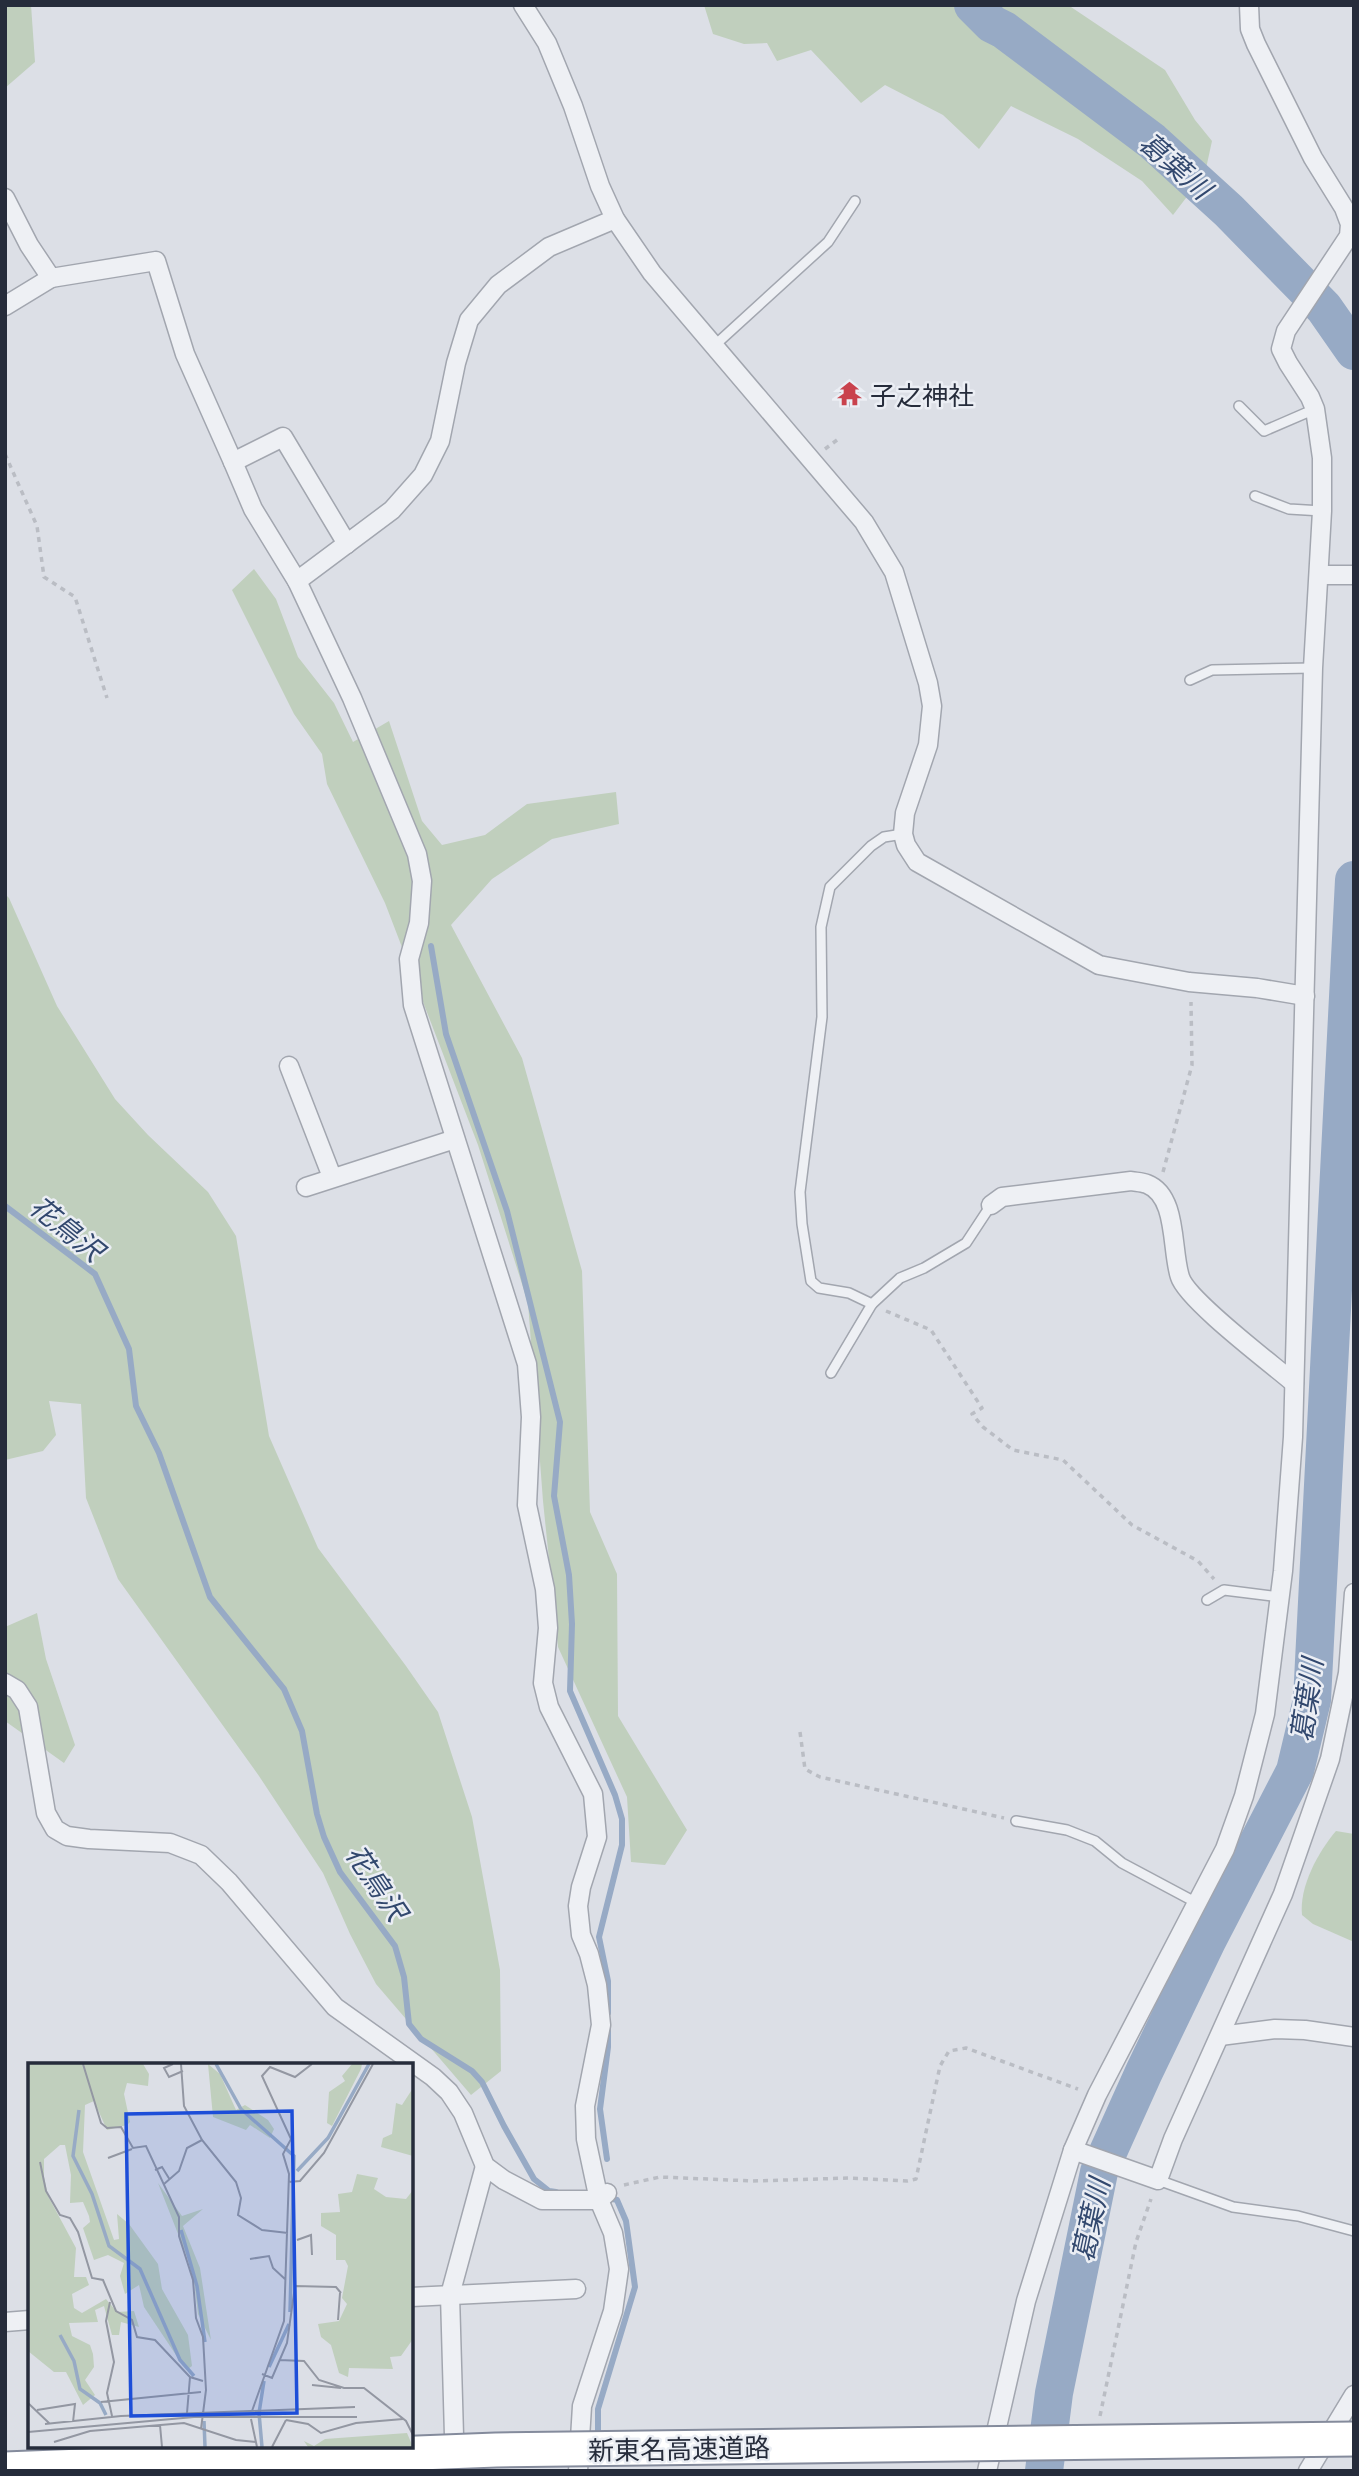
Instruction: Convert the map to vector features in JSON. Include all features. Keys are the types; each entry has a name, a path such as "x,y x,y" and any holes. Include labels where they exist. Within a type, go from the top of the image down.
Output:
{"highway":[{"name":"新東名高速道路","path":"5,2469 496,2450 1354,2439"}],"street":[{"path":"523,5 547,43 615,219 652,273 864,522 894,572 928,683 932,706 928,745 905,813 903,834 906,845 918,862 1099,965 1189,982 1306,996"},
{"path":"986,2471 1026,2301 1097,2095 1225,1849 1244,1796 1265,1714 1280,1597 1293,1437 1313,668 1325,575 1322,458 1315,409 1287,363 1282,349 1286,331 1349,236 1350,223 1256,44 1250,29 1249,5"},
{"path":"5,198 29,245 51,278"},
{"path":"297,581 392,510 423,475 440,441 456,363 469,320 498,285 549,247 615,219"},
{"path":"5,306 51,278 156,261 185,354 253,509 297,581 352,698 418,854 422,881 419,923 409,959 412,1005 527,1364 531,1417 527,1505 545,1589 548,1628 543,1683 549,1707 593,1794 597,1837 581,1887 578,1906 582,1935 597,1985 601,2025 585,2106 586,2139 604,2195 619,2269 613,2311 582,2406 578,2471"},
{"path":"233,462 283,437 347,544"},
{"path":"1325,575 1354,575"},
{"path":"289,1066 332,1177"},
{"path":"306,1186 455,1139"},
{"path":"991,1205 1002,1197 1131,1181 1147,1183 1161,1193 1170,1214 1180,1279 1196,1300 1294,1383"},
{"path":"1077,2151 1154,2179 1283,1894 1330,1759 1348,1673 1354,1593"},
{"path":"5,1683 17,1690 28,1707 47,1813 55,1829 67,1836 89,1839 170,1843 201,1855 229,1882 335,2007 433,2077 449,2092 463,2113 485,2166 503,2180 542,2200 604,2195"},
{"path":"1220,2036 1275,2029 1306,2030 1354,2037"},
{"path":"454,2471 450,2295 485,2166"},
{"path":"413,2297 576,2289"},
{"path":"5,2322 28,2320"},
{"path":"1308,2471 1354,2395"}],"lane":[{"path":"714,346 828,242 855,201"},
{"path":"1239,406 1264,431 1315,409"},
{"path":"1255,496 1289,509 1322,512"},
{"path":"1190,680 1212,670 1313,668"},
{"path":"872,1304 849,1293 819,1288 811,1281 800,1192 822,1017 821,927 830,887 871,846 884,837 903,834"},
{"path":"831,1373 872,1304 900,1278 924,1268 966,1243 991,1205"},
{"path":"1207,1600 1224,1590 1280,1597"},
{"path":"1016,1821 1067,1830 1095,1841 1122,1863 1197,1903"},
{"path":"1154,2179 1233,2207 1298,2216 1354,2231"}],"path":[{"path":"5,454 37,526 44,577 75,597 107,698"},
{"path":"1158,1191 1192,1065 1189,982"},
{"path":"872,1304 931,1330 982,1408 972,1415 983,1427 1013,1450 1063,1460 1132,1525 1198,1561 1224,1590"},
{"path":"800,1732 805,1769 820,1777 1016,1821"},
{"path":"604,2195 660,2177 753,2181 916,2179 940,2066 948,2051 957,2049 966,2048 1097,2095"},
{"path":"1100,2419 1136,2242 1154,2179"}],"green space":[{"path":"5,5 31,5 35,62 5,88"},
{"path":"704,5 1068,5 1165,70 1195,120 1212,141 1205,173 1173,215 1142,181 1078,139 1011,106 979,149 943,115 885,85 861,103 811,50 777,61 767,43 744,44 713,34"},
{"path":"254,569 276,599 298,657 334,703 353,742 389,721 422,821 442,845 485,835 527,804 616,792 619,824 552,839 492,879 451,925 522,1058 582,1271 590,1512 617,1574 618,1716 687,1830 665,1865 631,1862 627,1797 558,1647 543,1501 528,1303 478,1145 385,903 327,784 322,754 294,714 232,590"},
{"path":"5,894 57,1006 115,1099 148,1135 208,1192 236,1236 269,1436 318,1548 438,1712 472,1817 500,1970 501,2071 471,2095 376,1984 323,1873 259,1776 118,1579 86,1498 81,1404 49,1401 56,1435 43,1451 5,1460"},
{"path":"37,1613 46,1659 75,1745 64,1763 5,1721 5,1627"},
{"path":"1336,1831 1354,1834 1354,1942 1313,1924 1302,1915 1304,1893 1311,1870"}],"building":[{"name":"子之神社","path":"850,380 862,398 849,407 837,389"}],"waterway":[{"name":"葛葉川","path":"973,5 992,24 1004,30 1152,141 1229,211 1324,308 1354,351"},
{"name":"葛葉川","path":"1044,2471 1054,2393 1099,2172 1207,1941 1295,1771 1312,1700 1354,880"},
{"path":"431,946 446,1034 507,1211 560,1422 554,1496 569,1575 572,1624 570,1691 615,1795 622,1819 622,1845 599,1937 608,1981 608,2013"},
{"name":"花鳥沢","path":"5,1206 95,1274 129,1349 136,1406 159,1453 210,1597 284,1689 302,1731 317,1814 324,1837 340,1872 395,1946 404,1977 409,2024 421,2039 472,2071 482,2082 534,2179 549,2191 556,2192"},
{"path":"607,2159 600,2109 608,2027"},
{"name":"花鳥沢","path":"598,2438 598,2409 635,2287 626,2221 617,2200 605,2197"}],"place":[{"name":"子之神社","path":"850,394"}]}
